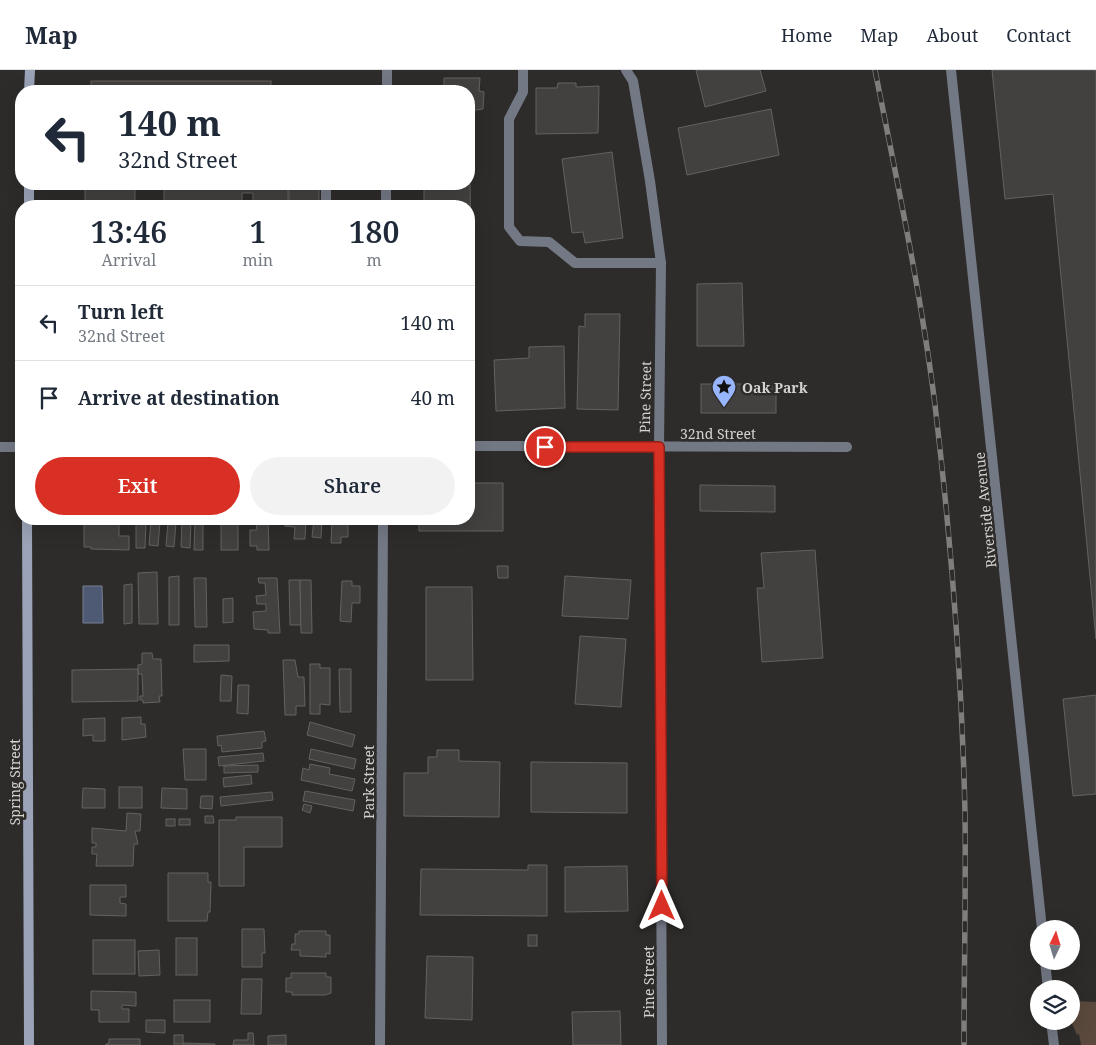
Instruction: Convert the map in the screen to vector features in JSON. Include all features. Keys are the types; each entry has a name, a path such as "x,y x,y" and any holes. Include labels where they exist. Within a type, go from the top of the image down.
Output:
{"main road":[{"path":"29,85 30,70"},
{"name":"Spring Street","path":"27,525 29,1045"}],"street":[{"path":"386,85 387,70"},
{"path":"523,70 523,92 509,120 509,227 520,241 549,242 575,263 660,264"},
{"name":"Pine Street","path":"626,70 633,81 650,181 660,264 662,1045"},
{"name":"Riverside Avenue","path":"952,70 1041,920"},
{"name":"Riverside Avenue","path":"955,89 956,70"},
{"name":"32nd Street","path":"475,446 847,447"},
{"path":"0,447 15,447"},
{"name":"Park Street","path":"380,1045 383,525"},
{"path":"1052,1030 1054,1045"}],"shaded area":[{"path":"1080,1001 1096,1002 1096,1045 1081,1045 1079,1034 1077,1035 1075,1030 1080,1030"}],"water":[{"path":"83,586 102,586 103,623 83,623"}],"building":[{"path":"696,70 760,70 766,91 705,107"},
{"path":"992,70 1096,70 1096,639 1053,194 1005,199"},
{"path":"444,78 480,78 479,91 484,92 483,109 475,110 475,85 444,85"},
{"path":"91,81 271,81 271,85 91,85"},
{"path":"558,83 576,83 576,87 599,86 598,133 536,134 536,88 557,88"},
{"path":"771,109 779,155 687,175 678,128"},
{"path":"612,152 623,238 585,243 583,232 572,233 562,159"},
{"path":"85,190 135,190 135,200 85,200"},
{"path":"164,190 288,190 288,200 253,200 253,193 242,193 242,200 164,200"},
{"path":"289,190 319,190 319,200 289,200"},
{"path":"424,190 470,190 470,200 424,200"},
{"path":"742,283 744,346 697,346 697,284"},
{"path":"585,314 620,314 618,410 577,409 579,326 585,327"},
{"path":"564,346 565,408 496,411 494,360 529,358 529,347"},
{"path":"701,384 776,384 776,413 701,413"},
{"path":"475,483 503,483 503,531 419,531 419,525 475,525"},
{"path":"700,485 775,486 775,512 700,511"},
{"path":"84,525 119,525 119,536 129,536 129,550 91,549 91,547 84,547"},
{"path":"136,525 146,525 145,548 136,548"},
{"path":"151,525 160,525 158,546 149,545"},
{"path":"168,525 176,525 174,547 166,546"},
{"path":"182,525 191,525 190,548 181,547"},
{"path":"195,525 203,525 203,550 194,550"},
{"path":"221,525 238,525 238,550 221,550"},
{"path":"257,525 268,525 269,550 257,550 257,546 250,546 250,530 257,530"},
{"path":"306,525 305,539 294,539 295,527 285,526"},
{"path":"313,525 322,525 321,538 312,537"},
{"path":"332,525 348,525 348,537 341,537 341,543 331,543"},
{"path":"815,550 823,658 762,662 757,588 764,588 761,553"},
{"path":"497,566 508,566 508,578 498,578"},
{"path":"157,572 158,624 139,624 138,573"},
{"path":"179,576 179,625 169,625 169,577"},
{"path":"565,576 631,580 628,619 562,616"},
{"path":"194,578 206,578 207,627 195,627"},
{"path":"258,578 277,578 280,633 268,633 268,630 254,629 253,612 266,611 266,604 257,604 256,596 266,595 265,583 259,583"},
{"path":"289,580 300,580 301,625 290,625"},
{"path":"300,580 311,580 312,633 301,633"},
{"path":"342,581 352,581 352,586 360,586 360,603 352,603 351,622 340,621"},
{"path":"132,584 132,623 124,624 124,585"},
{"path":"426,587 472,587 473,680 426,680"},
{"path":"233,598 233,622 223,623 223,599"},
{"path":"580,636 626,639 621,707 575,704"},
{"path":"194,645 229,645 229,661 194,662"},
{"path":"142,653 152,653 153,659 161,659 162,696 159,696 160,702 143,703 143,700 140,700 140,696 143,696 142,674 138,674 138,665 142,664"},
{"path":"283,660 295,660 298,677 304,677 305,706 296,706 296,715 285,715"},
{"path":"310,664 320,664 320,668 330,668 330,705 320,704 320,714 310,714"},
{"path":"138,669 138,701 72,702 72,670"},
{"path":"339,669 351,669 351,712 340,712"},
{"path":"221,675 232,676 231,701 220,701"},
{"path":"238,685 249,685 248,714 237,713"},
{"path":"1096,695 1096,794 1073,796 1063,699"},
{"path":"141,717 141,724 145,724 146,737 122,740 122,718"},
{"path":"105,718 105,741 93,741 93,735 83,736 83,719"},
{"path":"310,722 355,735 352,747 307,735"},
{"path":"264,731 266,741 262,742 262,748 222,752 221,745 218,746 217,736"},
{"path":"183,749 206,749 206,780 185,780"},
{"path":"311,749 356,759 354,769 309,759"},
{"path":"437,750 459,750 459,761 500,762 499,817 404,816 404,773 428,773 428,757 437,757"},
{"path":"263,753 264,761 219,766 218,757"},
{"path":"531,762 627,763 627,813 531,812"},
{"path":"310,764 330,768 329,774 355,779 352,791 301,780 303,768 309,770"},
{"path":"258,765 258,772 224,773 224,766"},
{"path":"251,775 252,784 224,787 223,778"},
{"path":"119,787 142,787 142,808 119,808"},
{"path":"83,788 105,789 105,808 82,808"},
{"path":"162,788 187,789 187,809 161,808"},
{"path":"305,791 355,800 353,811 303,801"},
{"path":"272,792 273,800 221,806 220,797"},
{"path":"201,796 213,796 212,809 200,808"},
{"path":"304,804 312,806 310,813 302,810"},
{"path":"127,813 141,814 140,831 135,831 138,844 134,844 133,866 96,866 97,854 92,854 92,847 96,847 96,843 92,843 92,828 126,831"},
{"path":"205,816 213,816 214,823 205,823"},
{"path":"236,817 282,817 282,847 244,847 244,886 219,886 219,820 236,820"},
{"path":"166,819 175,819 175,826 166,826"},
{"path":"179,819 190,819 190,825 179,825"},
{"path":"528,865 547,865 547,916 420,915 421,869 528,870"},
{"path":"627,866 628,911 565,912 565,867"},
{"path":"168,873 208,873 208,882 211,882 210,912 208,912 207,921 168,921"},
{"path":"90,885 126,885 126,897 120,897 120,903 126,904 126,916 90,915"},
{"path":"242,929 264,929 265,953 262,953 262,967 242,967"},
{"path":"299,931 326,931 326,935 330,935 330,954 326,953 326,957 300,956 300,950 291,950 292,944 295,944 295,934 299,934"},
{"path":"528,935 537,935 537,946 528,946"},
{"path":"176,938 197,938 197,975 176,975"},
{"path":"93,940 135,940 135,974 93,974"},
{"path":"159,950 160,975 139,976 138,951"},
{"path":"427,956 473,957 472,1020 425,1018"},
{"path":"291,973 326,973 326,977 331,977 331,993 325,995 292,995 292,992 286,992 286,978 291,978"},
{"path":"242,979 262,979 261,1014 241,1014"},
{"path":"91,991 136,992 136,1006 122,1005 122,1009 129,1009 129,1022 99,1022 99,1010 91,1010"},
{"path":"174,1000 210,1000 210,1022 174,1022"},
{"path":"620,1011 621,1045 573,1045 572,1012"},
{"path":"146,1020 165,1020 165,1033 146,1032"},
{"path":"248,1033 253,1033 254,1045 233,1045 234,1040 248,1040"},
{"path":"174,1035 183,1035 183,1044 174,1044"},
{"path":"286,1035 286,1045 268,1045 268,1036"},
{"path":"109,1039 140,1039 140,1045 105,1045 109,1043"},
{"path":"183,1043 215,1044 215,1045 183,1045"}],"railway":[{"path":"875,70 923,321 935,405 951,558 961,711 965,813 964,1045"}],"place":[{"name":"Oak Park","path":"724,408"}],"route":[{"path":"545,447 659,447 662,906"}]}
